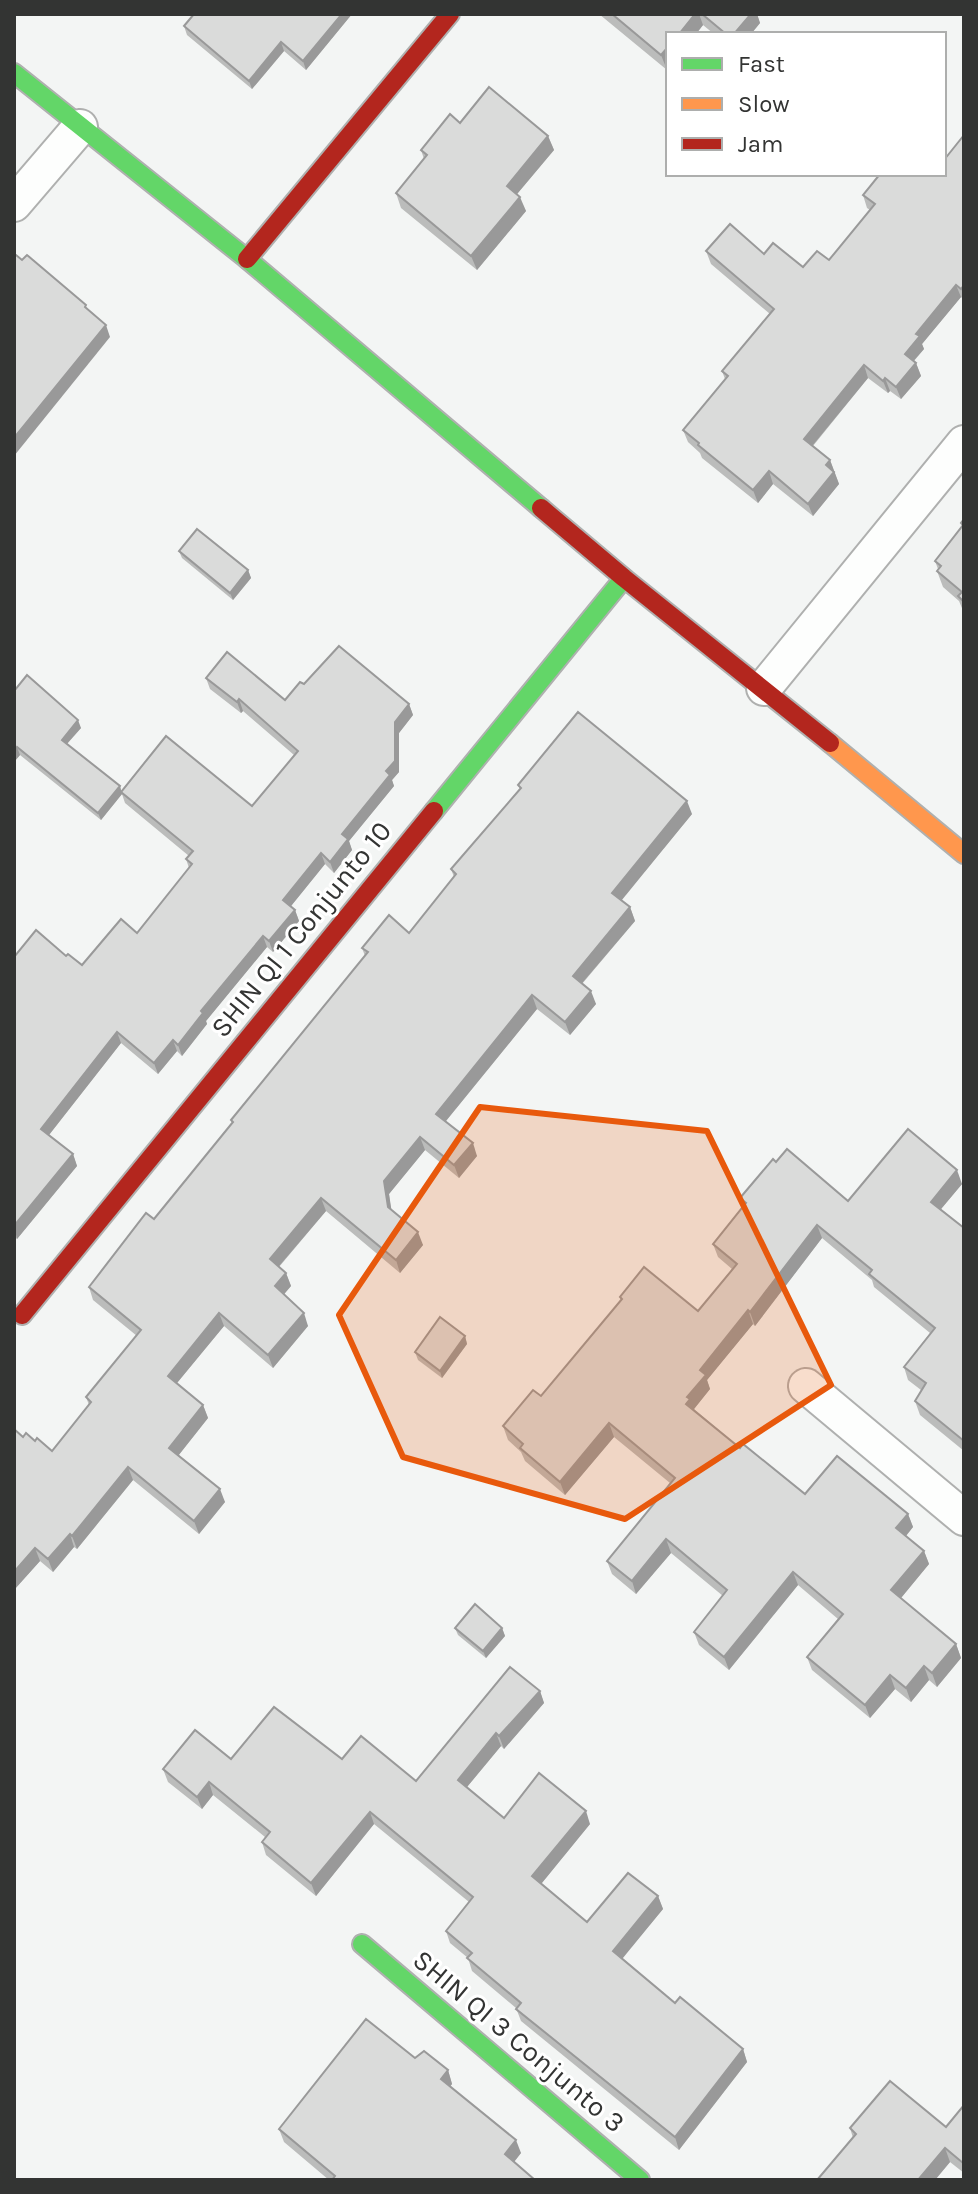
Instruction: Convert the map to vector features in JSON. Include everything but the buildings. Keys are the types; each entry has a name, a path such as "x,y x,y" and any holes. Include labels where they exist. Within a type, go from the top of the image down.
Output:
{"street":[{"path":"247,259 450,14"},
{"path":"14,73 247,259 624,578 764,688 964,854"},
{"path":"14,204 80,127"},
{"path":"764,688 964,443"},
{"name":"SHIN QI 1 Conjunto 10","path":"22,1315 624,578"},
{"path":"806,1386 964,1518"},
{"name":"SHIN QI 3 Conjunto 3","path":"362,1944 640,2180"}],"highlighted area":[{"path":"480,1107 707,1131 831,1385 625,1519 403,1457 339,1315"}],"traffic: fast":[{"path":"14,73 247,259 541,508"},
{"path":"434,811 624,578"},
{"path":"362,1944 640,2180"}],"traffic: slow":[{"path":"830,743 964,854"}],"traffic: jam":[{"path":"247,259 450,14"},
{"path":"541,508 830,743"},
{"path":"22,1315 434,811"}]}
